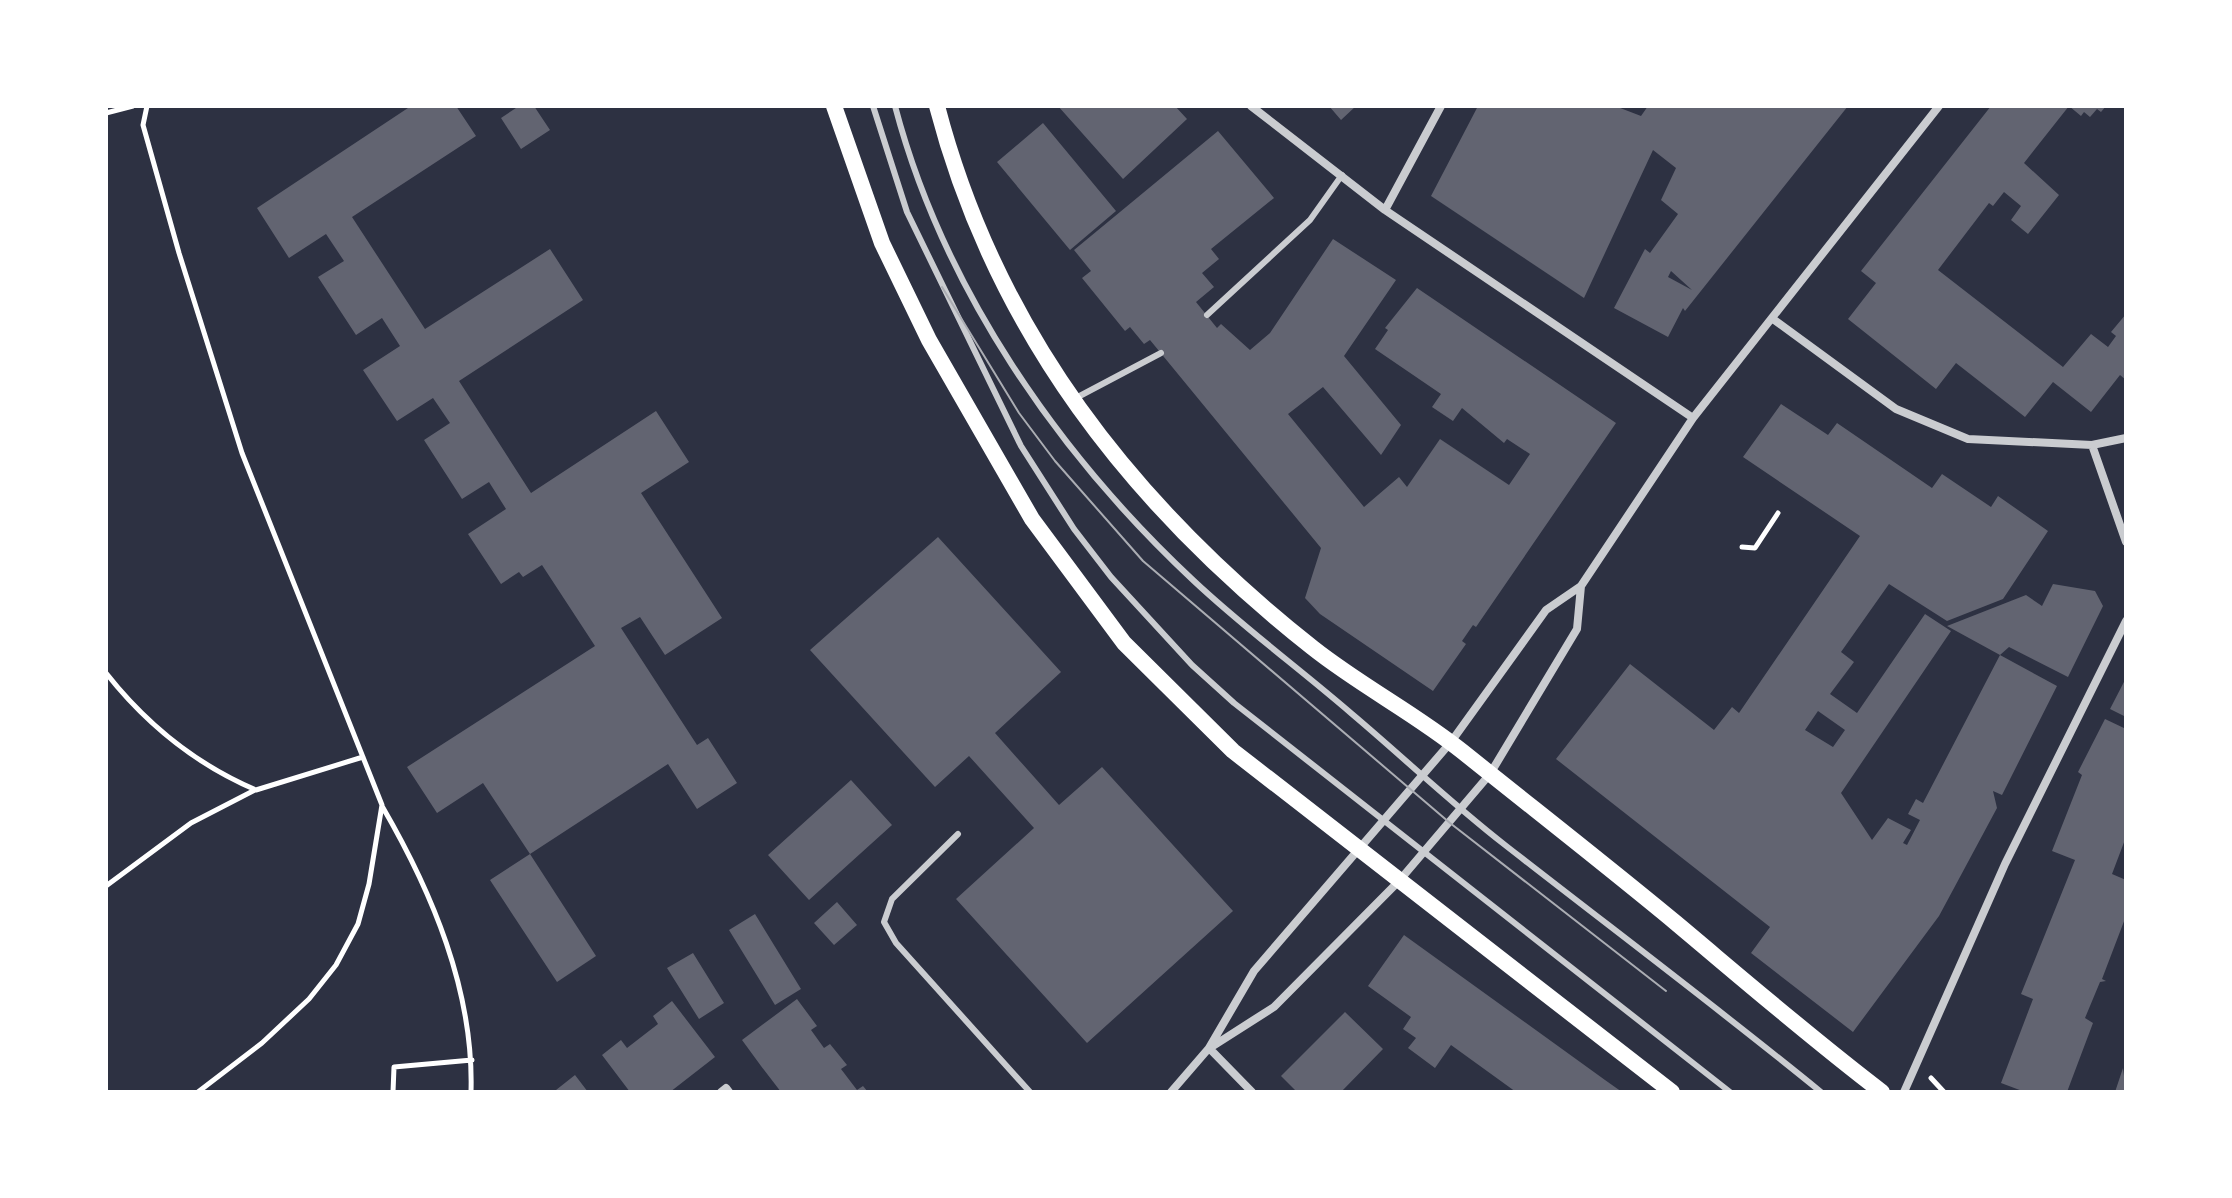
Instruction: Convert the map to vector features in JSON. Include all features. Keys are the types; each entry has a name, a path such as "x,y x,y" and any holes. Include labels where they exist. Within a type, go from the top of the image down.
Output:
{"main road":[{"path":"834,106 888,257 943,365 1032,519 1124,643 1233,751 1672,1092"},
{"path":"937,106 966,203 1008,297 1046,362 1148,496 1258,603 1317,651 1451,742 1882,1092"}],"street":[{"path":"1251,106 1385,210 1693,418"},
{"path":"1385,210 1441,106"},
{"path":"1171,1092 1209,1048 1254,971 1451,742 1546,610 1581,586 1693,418 1939,106"},
{"path":"1773,319 1896,409 1968,439 2092,445 2126,438"},
{"path":"2092,445 2126,542"},
{"path":"1209,1048 1274,1007 1399,881 1490,774 1577,629 1581,586"},
{"path":"1904,1092 2005,864 2126,621"},
{"path":"1209,1048 1252,1092"},
{"path":"721,1092 726,1088 729,1092"}],"lane":[{"path":"873,106 907,212 1021,446 1074,529 1126,594 1192,665 1234,703 1386,819 1730,1092"},
{"path":"895,106 926,197 959,271 995,336 1057,429 1141,529 1195,582 1462,808 1821,1092"},
{"path":"1207,315 1310,220 1342,175"},
{"path":"1074,399 1161,353"},
{"path":"958,834 892,899 884,922 896,943 1030,1092"}],"path":[{"path":"106,113 133,106"},
{"path":"147,106 143,125 217,379 270,528 382,805 401,840 442,934 464,1003 472,1060 471,1092"},
{"path":"1742,547 1755,548 1778,513"},
{"path":"106,673 131,705 172,742 221,775 256,790"},
{"path":"106,886 191,823 256,790 363,757"},
{"path":"198,1092 262,1043 309,999 336,965 361,911 382,805"},
{"path":"393,1092 394,1067 472,1060"}],"building":[{"path":"411,106 456,106 476,136 352,217 425,329 550,249 583,300 459,381 531,493 656,411 689,462 641,493 722,618 665,655 640,617 621,628 697,745 708,738 737,783 697,809 668,764 530,854 483,783 437,813 407,767 595,646 542,565 523,577 519,572 501,584 468,534 506,509 489,482 462,499 424,440 450,423 433,398 397,421 363,370 400,346 382,318 356,335 318,277 344,261 326,234 289,258 257,208"},
{"path":"519,106 534,106 550,130 521,149 501,118"},
{"path":"1058,106 1175,106 1187,119 1123,179"},
{"path":"1329,106 1356,106 1341,120"},
{"path":"1478,106 1615,106 1641,116 1648,106 1848,106 1685,311 1683,308 1668,337 1614,308 1645,249 1650,253 1678,214 1661,200 1676,168 1653,150 1584,298 1431,196","holes":["1671,271 1692,290 1668,277"]},
{"path":"1991,106 2069,106 2024,163 2059,195 2028,234 2011,220 2021,206 2004,192 1993,206 1989,203 1938,270 2063,367 2091,334 2108,347 2116,336 2111,332 2126,314 2126,380 2120,375 2091,412 2053,382 2025,417 1956,363 1936,389 1848,319 1876,283 1861,271"},
{"path":"2069,106 2106,106 2101,112 2097,109 2090,117 2084,112 2081,116"},
{"path":"1043,123 1116,211 1070,250 997,162"},
{"path":"1218,131 1274,198 1211,249 1219,259 1202,273 1214,287 1196,302 1217,328 1221,324 1250,350 1270,333 1333,239 1396,280 1344,356 1401,425 1381,455 1323,387 1288,414 1364,507 1399,477 1407,487 1440,439 1509,485 1530,454 1507,439 1504,443 1462,408 1453,421 1432,407 1441,394 1375,349 1388,330 1385,328 1417,288 1616,423 1476,627 1473,625 1462,641 1466,644 1433,691 1320,614 1305,598 1321,548 1150,340 1144,344 1130,327 1125,331 1082,278 1091,271 1074,250"},
{"path":"1781,404 1828,435 1837,423 1932,488 1942,474 1991,507 1998,496 2048,531 2003,599 1947,621 1889,584 1841,652 1854,662 1830,694 1857,713 1925,614 1951,631 1841,793 1872,840 1888,818 1911,830 1903,843 1907,845 1920,820 1908,814 1916,799 1923,803 2000,655 2057,686 2002,795 1993,791 1997,808 1939,916 1853,1032 1751,953 1770,927 1556,759 1630,664 1714,730 1732,707 1739,713 1860,536 1743,457","holes":["1818,711 1845,730 1833,747 1805,730"]},
{"path":"938,537 1061,672 995,733 1059,805 1102,767 1233,911 1087,1043 956,899 1034,828 969,756 935,787 810,650"},
{"path":"2053,584 2095,591 2103,606 2068,677 2009,647 2000,655 1947,626 2026,595 2042,606"},
{"path":"2126,678 2126,717 2110,709"},
{"path":"2105,719 2126,729 2126,837 2112,874 2126,880 2126,916 2102,979 2106,981 2100,982 2085,1018 2093,1023 2067,1092 2025,1092 2001,1083 2033,999 2021,994 2075,860 2052,851 2082,775 2078,772"},
{"path":"851,780 892,825 809,900 768,855"},
{"path":"530,854 596,956 557,982 490,880"},
{"path":"837,902 857,925 834,945 814,923"},
{"path":"755,914 801,989 775,1005 729,930"},
{"path":"1404,935 1622,1092 1516,1092 1451,1045 1435,1068 1408,1048 1416,1038 1403,1029 1411,1017 1368,986"},
{"path":"693,953 724,1003 699,1019 667,968"},
{"path":"797,999 817,1026 811,1030 824,1048 830,1044 847,1065 841,1069 857,1090 863,1086 868,1092 781,1092 761,1066 742,1040"},
{"path":"672,1001 715,1057 670,1092 630,1092 602,1055 621,1040 627,1048 658,1024 653,1016"},
{"path":"1345,1012 1383,1049 1341,1092 1297,1092 1281,1076"},
{"path":"2123,1068 2126,1092 2115,1092"},
{"path":"575,1075 588,1092 557,1092 556,1090"}],"tram line":[{"path":"942,287 1019,413 1055,461 1143,561 1450,823 1666,991"}]}
